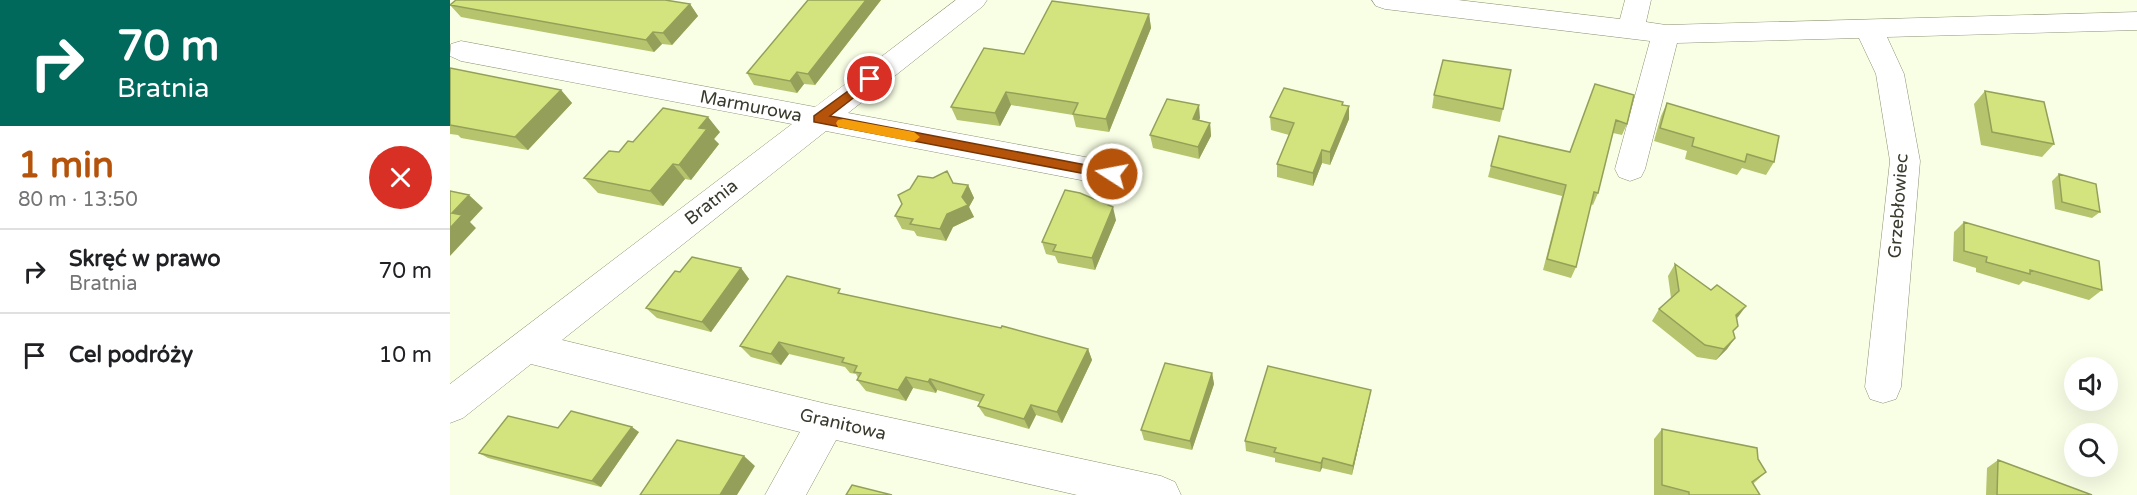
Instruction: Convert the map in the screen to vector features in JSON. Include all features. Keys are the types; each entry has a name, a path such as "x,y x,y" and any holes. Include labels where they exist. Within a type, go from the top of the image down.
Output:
{"street":[{"name":"Bratnia","path":"450,406 974,0"},
{"path":"1385,0 1666,33 2137,21"},
{"path":"1631,30 1638,0"},
{"name":"Grzebłowiec","path":"1869,29 1890,74 1905,161 1883,387"},
{"path":"1630,169 1666,33"},
{"name":"Marmurowa","path":"461,51 1112,174"},
{"name":"Granitowa","path":"526,347 827,421 1161,495"},
{"path":"785,495 827,421"}],"building":[{"path":"456,0 665,0 690,4 663,33 653,32 646,40 450,5"},
{"path":"808,0 866,0 808,74 797,72 790,81 747,73"},
{"path":"1052,1 1149,14 1106,119 1073,114 1078,103 1006,92 995,113 951,107 984,48 1024,54"},
{"path":"1443,60 1511,70 1503,109 1434,95"},
{"path":"450,68 561,90 515,137 450,125"},
{"path":"1595,84 1634,95 1627,124 1616,120 1598,193 1594,192 1576,267 1547,259 1566,185 1491,166 1499,136 1570,152"},
{"path":"1284,88 1343,102 1342,105 1349,106 1330,152 1322,150 1313,173 1277,164 1294,123 1270,117"},
{"path":"1985,91 2044,102 2054,144 1992,132"},
{"path":"1167,99 1199,105 1193,119 1210,123 1198,147 1150,135"},
{"path":"1667,103 1779,136 1774,162 1747,154 1745,162 1692,146 1694,138 1660,128"},
{"path":"663,108 708,117 699,128 707,129 679,165 673,164 650,191 584,178 609,151 619,152 628,141 633,142"},
{"path":"947,171 953,183 968,185 962,197 968,205 947,214 940,229 910,224 913,219 895,216 902,204 898,195 910,189 918,176 933,178"},
{"path":"2059,174 2096,184 2100,212 2062,202"},
{"path":"1065,190 1080,193 1113,207 1092,258 1053,251 1056,245 1042,242"},
{"path":"450,191 469,195 452,213 462,215 450,228"},
{"path":"1964,222 2099,261 2102,290 2030,270 2030,274 1986,262 1987,257 1964,251"},
{"path":"692,257 741,268 702,322 646,308 675,271 680,272"},
{"path":"1675,264 1711,290 1717,285 1746,306 1736,315 1738,326 1733,331 1735,338 1724,349 1705,345 1659,309 1679,291"},
{"path":"787,276 840,289 838,293 1001,328 1002,326 1088,349 1057,412 1031,405 1024,419 978,406 984,395 930,379 928,382 906,377 898,390 857,380 861,373 854,372 857,366 842,362 844,358 779,342 771,354 740,346"},
{"path":"1165,363 1212,373 1190,441 1141,430"},
{"path":"1268,366 1371,390 1353,466 1323,458 1321,463 1274,452 1276,448 1245,441"},
{"path":"571,411 632,427 592,481 479,453 508,416 558,428"},
{"path":"1662,429 1757,448 1758,459 1766,472 1752,482 1760,495 1689,495 1689,492 1662,485"},
{"path":"677,440 744,456 720,495 640,495"},
{"path":"1998,460 2092,495 1997,495"},
{"path":"852,485 892,495 846,495"}],"slow traffic":[{"path":"843,123 914,137"}],"route":[{"path":"870,79 818,119 1112,174"}]}
